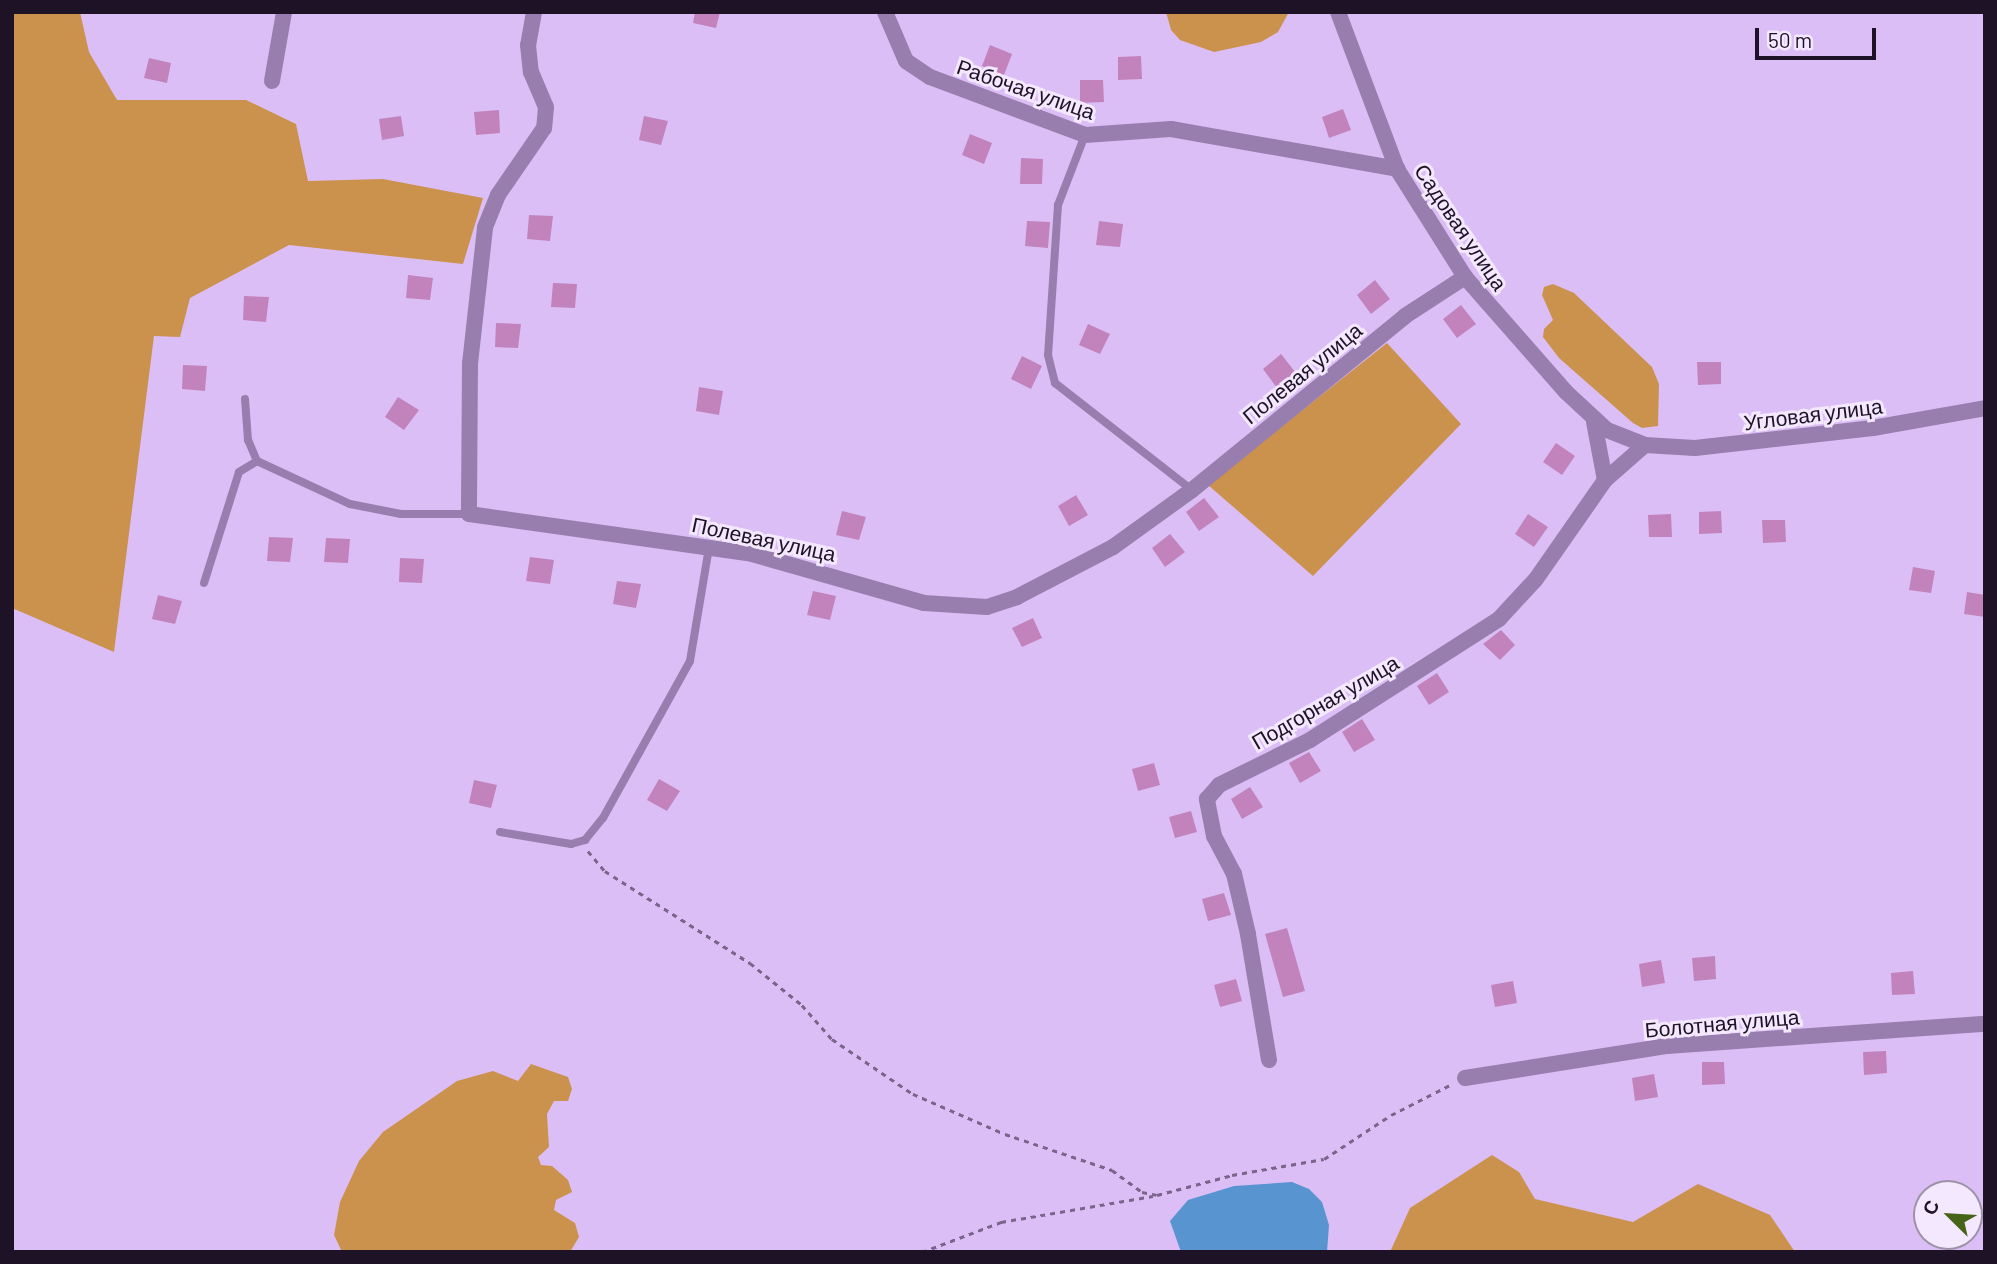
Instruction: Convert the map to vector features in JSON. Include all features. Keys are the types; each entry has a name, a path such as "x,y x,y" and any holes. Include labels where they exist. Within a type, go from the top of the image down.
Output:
{"street":[{"path":"272,81 284,12"},
{"path":"469,514 470,363 485,228 498,195 544,128 546,107 531,72 528,46 534,12"},
{"name":"Рабочая улица","path":"885,12 906,61 930,77 1085,135 1171,129 1397,169"},
{"name":"Садовая улица","path":"1338,12 1397,169 1465,277 1594,422 1645,445"},
{"name":"Полевая улица","path":"469,514 709,547 764,557 924,603 987,607 1017,597 1113,547 1192,490 1405,316 1465,277"},
{"name":"Угловая улица","path":"1645,445 1695,448 1885,427 1984,411"},
{"path":"1594,422 1605,480"},
{"name":"Подгорная улица","path":"1269,1060 1248,934 1234,874 1211,826 1207,799 1219,785 1310,740 1499,619 1536,579 1605,480 1645,445"},
{"name":"Болотная улица","path":"1465,1078 1667,1046 1985,1024"}],"lane":[{"path":"1085,135 1058,205 1048,355 1055,383 1192,490"},
{"path":"245,399 248,440 257,461 350,504 401,514 469,514"},
{"path":"204,583 239,472 257,461"},
{"path":"500,832 556,844 584,840 603,818 690,661 709,547"}],"path":[{"path":"584,840 596,864 750,963 802,1004 832,1039 913,1094 1005,1134 1112,1170 1142,1192 1157,1195"},
{"path":"922,1252 1001,1222 1157,1195 1232,1175 1324,1159 1391,1115 1465,1078"}],"shaded area":[{"path":"12,12 80,12 89,52 117,100 246,100 296,124 308,181 383,179 483,198 463,264 289,245 190,298 180,337 154,336 114,652 12,608"},
{"path":"1166,12 1289,12 1278,32 1261,42 1214,52 1180,40 1171,30"},
{"path":"1553,284 1574,293 1652,367 1659,384 1658,426 1642,428 1633,423 1559,358 1543,337 1544,329 1553,320 1542,295 1544,287"},
{"path":"1387,343 1461,424 1313,576 1208,485"},
{"path":"531,1064 568,1077 572,1089 568,1101 554,1101 547,1114 549,1147 538,1157 541,1165 552,1166 568,1180 572,1192 556,1200 554,1210 575,1223 579,1237 570,1252 342,1252 334,1235 340,1202 359,1161 383,1132 457,1081 493,1071 518,1081"},
{"path":"1492,1155 1519,1172 1535,1199 1633,1222 1698,1184 1770,1215 1795,1252 1390,1252 1410,1208"}],"water":[{"path":"1292,1182 1309,1189 1322,1202 1329,1225 1327,1252 1181,1252 1170,1221 1188,1200 1234,1186"}],"building":[{"path":"695,12 720,12 716,28 693,23"},
{"path":"990,45 1012,54 1004,75 982,66"},
{"path":"1141,56 1142,79 1118,80 1118,57"},
{"path":"149,58 171,63 167,83 144,78"},
{"path":"1080,80 1103,80 1104,102 1080,103"},
{"path":"1343,109 1351,130 1329,138 1322,117"},
{"path":"499,110 500,133 476,135 474,112"},
{"path":"401,116 404,136 382,140 379,119"},
{"path":"644,116 668,121 661,145 639,140"},
{"path":"970,134 992,143 984,164 962,155"},
{"path":"1021,158 1043,159 1042,184 1020,184"},
{"path":"529,215 553,216 550,241 527,239"},
{"path":"1027,221 1050,222 1048,248 1025,246"},
{"path":"1099,221 1123,224 1120,247 1096,245"},
{"path":"408,275 433,278 430,300 406,298"},
{"path":"1375,280 1390,299 1371,314 1357,295"},
{"path":"553,283 577,284 575,308 551,307"},
{"path":"244,296 269,297 266,322 243,320"},
{"path":"1461,305 1476,324 1457,338 1443,319"},
{"path":"496,323 521,324 518,348 495,347"},
{"path":"1088,324 1110,334 1100,354 1079,345"},
{"path":"1281,354 1296,373 1277,388 1263,369"},
{"path":"1022,356 1042,366 1031,389 1011,379"},
{"path":"1697,362 1721,362 1721,384 1698,385"},
{"path":"183,365 207,366 205,391 182,389"},
{"path":"699,387 723,391 719,415 696,411"},
{"path":"398,397 419,410 404,430 385,417"},
{"path":"1556,443 1575,456 1562,475 1543,462"},
{"path":"1076,495 1088,515 1069,526 1058,506"},
{"path":"1204,498 1219,517 1199,531 1186,512"},
{"path":"842,511 866,517 859,540 836,535"},
{"path":"1721,511 1722,533 1699,534 1699,512"},
{"path":"1528,514 1548,527 1534,547 1515,534"},
{"path":"1671,514 1672,537 1649,537 1648,515"},
{"path":"1762,520 1785,520 1786,542 1763,543"},
{"path":"1170,534 1185,552 1165,567 1152,548"},
{"path":"269,537 293,538 290,562 267,561"},
{"path":"326,538 350,539 348,563 324,562"},
{"path":"530,557 554,560 550,584 526,581"},
{"path":"400,558 424,559 422,583 399,582"},
{"path":"1913,567 1935,571 1931,593 1909,590"},
{"path":"617,581 641,584 636,608 613,604"},
{"path":"813,591 836,596 830,620 807,615"},
{"path":"1967,592 1985,595 1985,617 1964,614"},
{"path":"158,595 182,601 175,624 152,619"},
{"path":"1033,618 1042,638 1022,647 1012,628"},
{"path":"1501,630 1515,645 1500,660 1483,644"},
{"path":"1437,673 1449,692 1429,705 1417,686"},
{"path":"1362,719 1375,740 1354,752 1342,732"},
{"path":"1309,752 1321,771 1300,783 1289,763"},
{"path":"1154,763 1160,785 1138,791 1132,769"},
{"path":"659,779 680,791 667,811 647,800"},
{"path":"474,780 497,785 491,808 469,803"},
{"path":"1250,787 1263,807 1242,819 1231,799"},
{"path":"1191,811 1197,832 1175,838 1169,817"},
{"path":"1224,893 1231,915 1208,921 1202,899"},
{"path":"1287,928 1305,991 1283,997 1265,934"},
{"path":"1715,956 1716,979 1694,981 1692,958"},
{"path":"1661,960 1665,983 1642,987 1639,964"},
{"path":"1913,971 1915,994 1892,995 1891,973"},
{"path":"1236,979 1242,1001 1220,1007 1214,985"},
{"path":"1513,981 1517,1003 1495,1007 1491,985"},
{"path":"1886,1051 1887,1073 1864,1075 1863,1052"},
{"path":"1702,1062 1724,1062 1725,1084 1702,1085"},
{"path":"1654,1074 1658,1097 1635,1101 1632,1078"}]}
